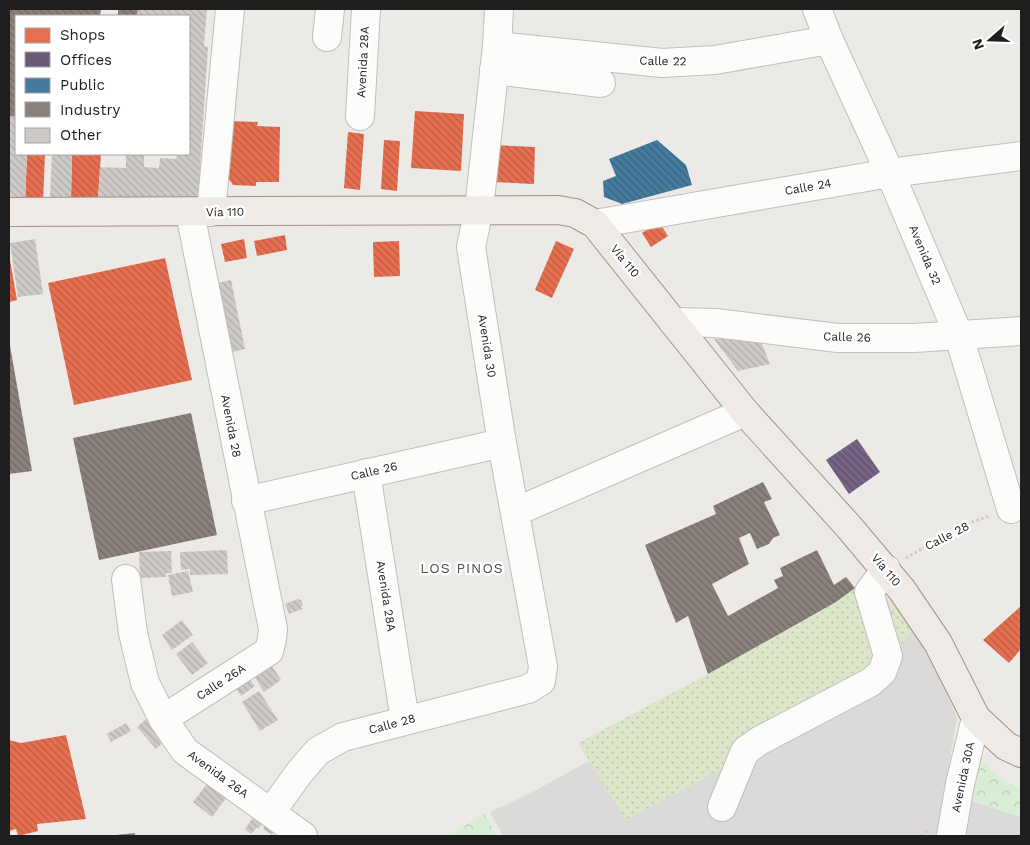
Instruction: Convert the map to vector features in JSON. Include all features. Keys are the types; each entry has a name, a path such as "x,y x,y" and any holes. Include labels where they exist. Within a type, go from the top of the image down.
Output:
{"main road":[{"name":"Vía 110","path":"9,212 558,210 575,213 595,224 745,412 850,526 886,569 938,643 976,718 1006,746 1021,753"}],"street":[{"name":"Avenida 28","path":"230,9 200,212 246,501 273,629 272,640"},
{"path":"327,37 330,9"},
{"name":"Avenida 28A","path":"360,116 366,9"},
{"name":"Avenida 30","path":"499,9 479,210 471,247 502,443 543,666 541,680"},
{"name":"Avenida 32","path":"817,9 829,40 890,173 958,336 1011,509"},
{"name":"Calle 22","path":"495,58 662,63 715,60 829,40"},
{"path":"495,58 601,83"},
{"name":"Calle 24","path":"595,224 890,173 1021,156"},
{"name":"Calle 26","path":"673,322 715,323 838,338 958,336 1021,332"},
{"path":"516,512 745,412"},
{"name":"Calle 26","path":"246,501 502,443"},
{"name":"Avenida 28A","path":"366,473 405,720"},
{"path":"722,806 745,751 759,741 871,682 882,672 888,656 869,592 886,569"},
{"name":"Avenida 26A","path":"126,579 133,633 144,683 163,719 185,751 304,836"},
{"name":"Calle 26A","path":"163,719 269,651 272,640"},
{"name":"Calle 28","path":"271,812 318,750 343,737 528,689 541,680"},
{"name":"Avenida 30A","path":"951,836 960,784 976,718"}],"path":[{"name":"Calle 28","path":"886,569 959,527 1011,509"}],"shaded area":[{"path":"914,628 931,654 957,718 945,787 966,799 1021,817 1021,836 503,836 490,812 527,795 589,761 626,819"}],"green space":[{"path":"872,581 914,628 869,691 626,820 578,743 708,674 836,602 855,588"},
{"path":"978,757 1002,779 1021,788 1021,817 966,799"},
{"path":"484,814 497,836 445,836"}],"building: Shops":[{"path":"415,111 464,114 461,171 411,168"},
{"path":"230,121 258,122 257,126 280,127 279,182 256,182 256,186 233,185 226,175"},
{"path":"348,132 364,134 360,190 344,188"},
{"path":"384,140 400,141 397,191 381,189"},
{"path":"494,145 535,147 534,184 493,182"},
{"path":"27,155 45,155 43,203 25,203"},
{"path":"72,155 101,155 98,199 71,198"},
{"path":"659,222 668,236 651,247 642,233"},
{"path":"285,235 287,250 257,256 254,241"},
{"path":"244,239 247,258 225,262 221,244"},
{"path":"399,241 400,276 374,277 373,242"},
{"path":"556,241 574,249 552,298 535,290"},
{"path":"9,254 17,300 9,302"},
{"path":"165,258 192,380 74,405 48,283"},
{"path":"1021,606 1021,649 1009,663 983,640"},
{"path":"66,735 86,819 37,824 38,831 18,836 16,829 9,831 9,740 21,743"}],"building: Offices":[{"path":"857,439 880,472 849,494 826,460"}],"building: Public":[{"path":"657,140 686,165 692,185 622,204 604,197 603,181 616,176 609,159"}],"building: Industry":[{"path":"9,9 101,9 100,15 15,15 15,117 9,116"},
{"path":"118,9 138,9 137,15 118,15"},
{"path":"9,340 32,471 9,474"},
{"path":"191,413 217,535 99,560 73,438"},
{"path":"763,482 772,499 764,502 780,535 773,538 769,544 757,549 750,533 739,538 749,564 712,584 728,616 778,588 774,580 783,576 780,568 817,550 834,585 846,577 855,588 836,602 708,674 688,616 676,623 645,545 716,514 713,506"},
{"path":"135,833 135,836 116,836 116,835"}],"building: Other":[{"path":"138,9 207,9 204,46 208,47 198,197 191,200 98,199 100,167 126,168 126,155 144,155 144,167 159,168 160,158 176,159 177,155 190,155 190,15 137,15"},
{"path":"9,116 15,117 15,155 27,155 25,203 9,202"},
{"path":"52,155 72,155 71,198 50,197"},
{"path":"35,239 43,294 18,297 10,243"},
{"path":"231,280 245,349 222,354 208,285"},
{"path":"759,337 770,364 738,371 714,339"},
{"path":"227,550 228,574 190,575 190,569 181,570 180,552"},
{"path":"171,551 172,573 166,573 166,577 140,578 139,552"},
{"path":"188,571 193,592 172,596 168,575"},
{"path":"298,599 301,600 302,609 289,614 285,604"},
{"path":"182,620 193,635 172,650 162,635"},
{"path":"192,642 208,663 192,675 176,654"},
{"path":"267,658 281,680 264,692 250,670"},
{"path":"243,670 255,686 241,696 229,680"},
{"path":"259,691 278,720 260,731 242,702"},
{"path":"151,715 170,736 156,749 137,727"},
{"path":"126,723 131,731 111,742 107,734"},
{"path":"207,784 226,798 212,817 193,802"},
{"path":"260,808 269,815 258,829 257,827 251,834 245,829"},
{"path":"269,819 278,825 272,835 263,829"}],"district":[{"name":"LOS PINOS","path":"462,568"}]}
